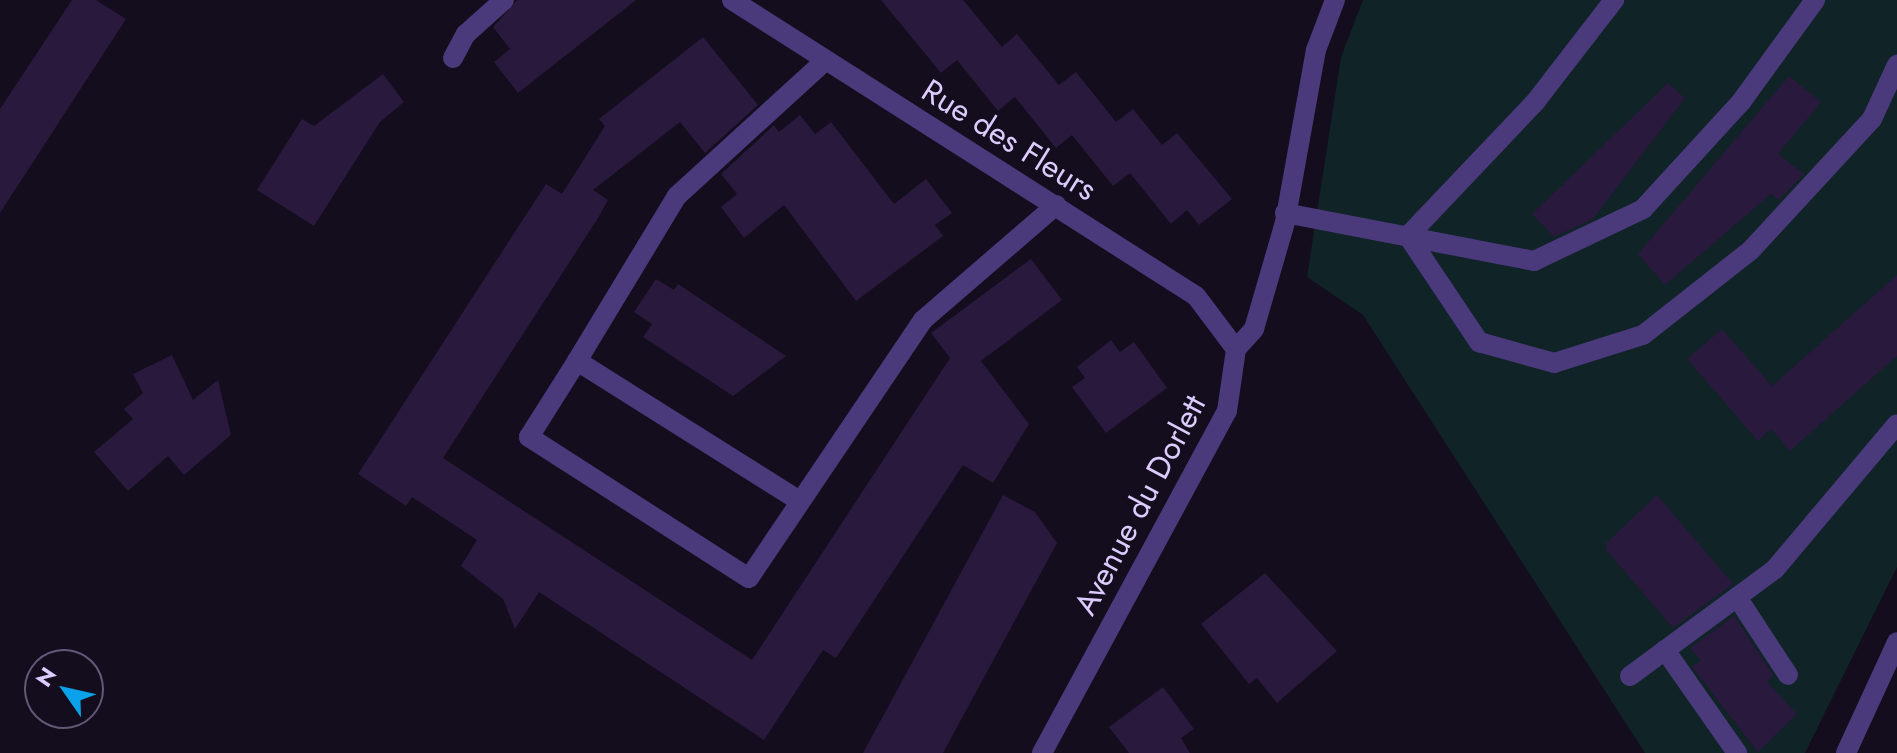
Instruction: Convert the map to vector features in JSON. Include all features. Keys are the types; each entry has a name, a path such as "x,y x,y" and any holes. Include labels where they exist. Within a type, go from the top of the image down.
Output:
{"street":[{"path":"453,58 466,34 504,0"},
{"name":"Rue des Fleurs","path":"732,0 1196,296 1236,349"},
{"name":"Avenue du Dorlett","path":"1042,753 1227,411 1236,349 1254,329 1285,213 1316,50 1335,0"},
{"path":"1408,236 1536,101 1614,0"},
{"path":"1285,213 1534,261 1643,209 1741,102 1815,0"},
{"path":"825,61 677,196 529,437 749,578 798,500 923,320 1056,205"},
{"path":"1408,236 1479,342 1554,363 1643,335 1751,250 1872,119 1897,65"},
{"path":"577,361 798,500"},
{"path":"1630,676 1775,569 1897,424"},
{"path":"1737,597 1788,675"},
{"path":"1846,753 1897,642"},
{"path":"1665,650 1737,753"}],"green space":[{"path":"1363,0 1897,0 1897,567 1805,753 1645,753 1363,315 1307,277 1341,57"}],"building":[{"path":"72,0 96,0 126,19 0,213 0,109"},
{"path":"517,0 636,0 518,93 494,62 510,49 493,27"},
{"path":"881,0 963,0 1002,47 1017,34 1059,85 1076,72 1116,122 1133,109 1162,145 1177,133 1232,199 1199,225 1187,210 1171,224 1130,173 1113,186 1072,135 1056,148 1015,97 998,111 957,60 941,73"},
{"path":"703,37 758,105 705,153 680,122 593,190 608,200 598,218 443,458 752,660 950,358 931,333 1031,259 1062,300 981,361 1029,424 993,483 963,465 836,658 823,650 764,740 539,592 515,629 503,599 461,566 477,540 412,497 406,506 358,474 546,184 562,194 605,126 599,119"},
{"path":"383,74 404,102 380,122 314,226 257,190 302,119 314,126"},
{"path":"1789,76 1821,102 1778,154 1804,174 1779,200 1771,194 1665,285 1638,254"},
{"path":"1668,83 1685,98 1593,219 1554,237 1532,214"},
{"path":"800,115 815,134 831,122 894,204 926,179 952,213 935,225 943,236 856,301 784,205 744,238 721,207 737,194 721,174 774,125 779,132"},
{"path":"1897,275 1897,356 1790,451 1771,429 1758,441 1687,359 1722,329 1772,386"},
{"path":"656,279 674,290 678,284 786,356 733,396 643,337 652,324 634,312"},
{"path":"1111,340 1120,352 1134,342 1167,388 1106,433 1072,387 1085,378 1077,367"},
{"path":"172,355 193,400 218,380 231,435 184,475 168,456 128,491 94,452 133,419 124,409 143,393 133,374"},
{"path":"1003,495 1035,512 1057,543 943,753 863,753"},
{"path":"1657,495 1733,584 1673,628 1607,551 1606,543"},
{"path":"1265,573 1337,651 1277,703 1257,678 1249,684 1201,624"},
{"path":"1734,616 1773,675 1767,682 1797,714 1758,752 1692,667 1701,660 1690,648"},
{"path":"1163,687 1194,729 1181,738 1190,753 1129,753 1109,727"}]}
